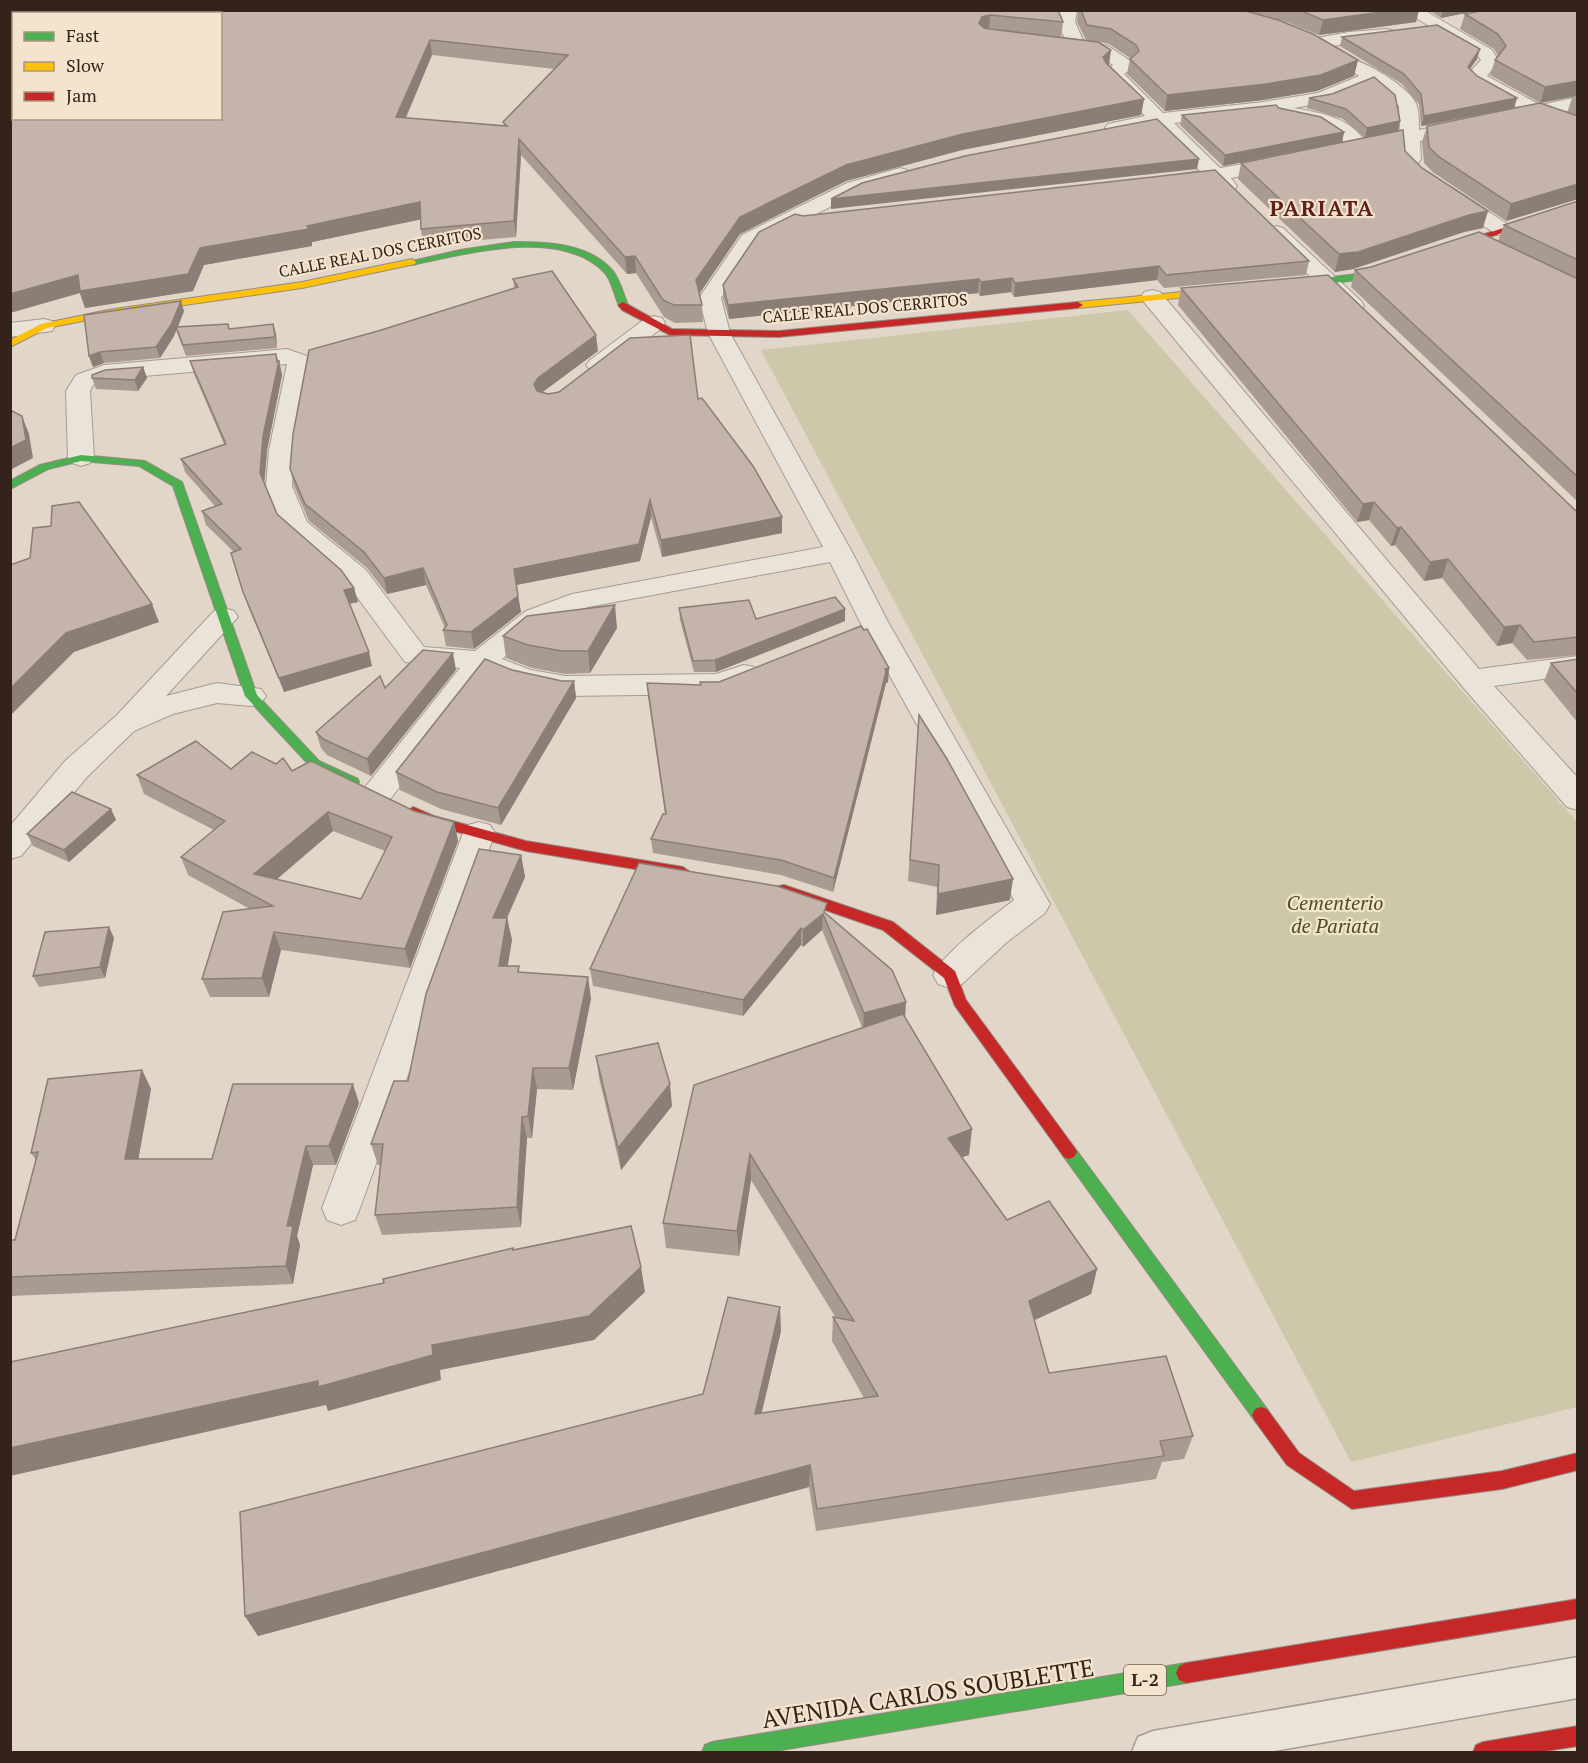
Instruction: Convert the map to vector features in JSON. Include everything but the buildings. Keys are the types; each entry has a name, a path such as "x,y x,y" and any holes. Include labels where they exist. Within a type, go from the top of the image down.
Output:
{"street":[{"path":"1070,10 1066,22 1077,47"},
{"path":"1411,10 1486,54 1490,61 1476,75 1481,80 1539,112 1578,128"},
{"path":"1419,173 1412,166 1408,105 1392,89 1308,39 1349,28 1403,32 1463,22"},
{"path":"1055,44 1102,50 1126,66 1112,73 1242,200"},
{"path":"1092,132 1160,119 1263,108 1322,98 1372,77"},
{"path":"1337,152 1578,103"},
{"path":"1263,108 1335,122 1354,136 1359,148"},
{"path":"1158,182 1217,175 1304,158"},
{"path":"919,170 854,186 750,240 710,298 719,333 838,552 863,626 1033,904 995,933 950,975"},
{"path":"1436,185 1503,230"},
{"path":"1432,252 1574,210"},
{"path":"784,223 842,216"},
{"path":"1260,216 1371,323"},
{"path":"1474,238 1505,254"},
{"name":"CALLE REAL DOS CERRITOS","path":"10,344 44,326 108,313 302,285 481,248 542,244 581,252 609,272 625,308 670,332 779,334 1234,290"},
{"path":"1281,286 1358,277 1411,259"},
{"path":"1152,297 1472,679 1578,799"},
{"path":"578,380 654,323"},
{"path":"10,330 44,326"},
{"path":"81,458 78,391 84,380 104,372 287,356 299,361 282,450 279,486 295,526 356,576 415,655 481,661 525,678 566,686 720,684 764,666"},
{"path":"10,486 44,466 81,458 141,463 178,484 251,696 315,764 430,820 526,846 700,875"},
{"path":"387,799 481,661 536,617 582,600 838,552"},
{"path":"10,848 76,769 123,724 224,616"},
{"path":"1472,679 1578,665"},
{"path":"123,724 163,706 217,693 251,696"},
{"path":"340,1208 479,833"},
{"path":"769,887 781,889 888,926 950,975 960,1002 1293,1459 1352,1500 1502,1480 1578,1461"},
{"name":"AVENIDA CARLOS SOUBLETTE","path":"712,1752 1578,1608"},
{"path":"1483,1752 1578,1736"}],"lane":[{"path":"1153,1752 1578,1677"}],"green space":[{"name":"Cementerio de Pariata","path":"1128,310 1577,822 1577,1407 1351,1462 761,350"}],"traffic: fast":[{"path":"412,262 460,252 514,245 566,248 588,257 608,271 623,305"},
{"path":"1291,285 1358,277 1396,264"},
{"path":"10,486 44,467 81,458 141,463 178,484 251,696 315,764 353,782"},
{"path":"1069,1152 1261,1415"},
{"path":"712,1752 1186,1673"}],"traffic: slow":[{"path":"10,344 44,326 108,313 302,285 412,262"},
{"path":"1078,305 1224,291"}],"traffic: jam":[{"path":"1442,249 1578,206"},
{"path":"623,305 670,332 779,334 1078,305"},
{"path":"413,812 430,820 526,846 683,872"},
{"path":"784,890 888,926 950,975 960,1002 1069,1152"},
{"path":"1261,1415 1293,1459 1352,1500 1502,1480 1578,1461"},
{"path":"1186,1673 1578,1608"},
{"path":"1483,1752 1578,1736"}],"district":[{"name":"PARIATA","path":"1322,208"}]}
